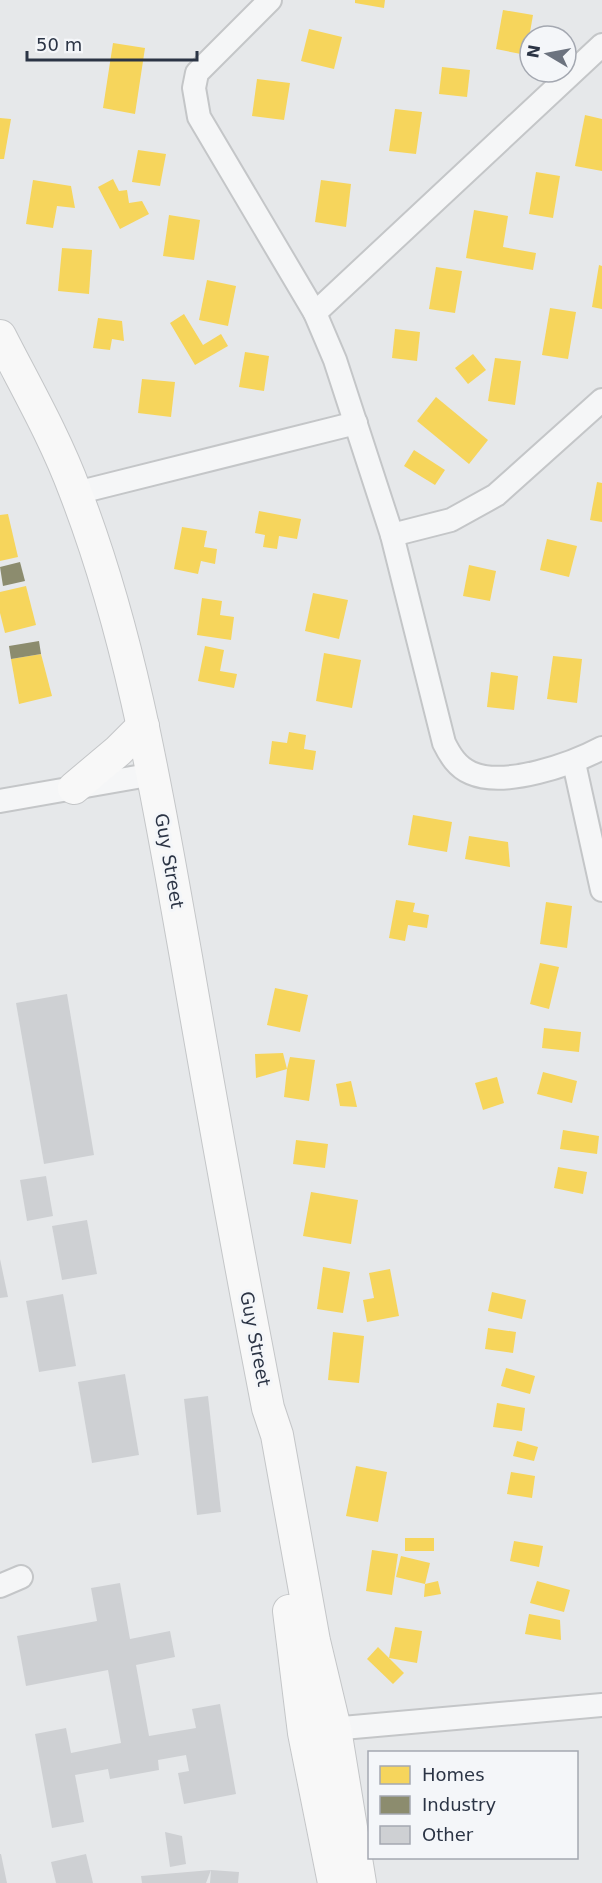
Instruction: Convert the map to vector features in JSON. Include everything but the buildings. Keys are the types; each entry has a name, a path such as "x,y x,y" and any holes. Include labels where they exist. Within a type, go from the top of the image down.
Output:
{"street":[{"path":"270,0 197,73 194,101 199,117 315,313 356,423 392,535 444,742 453,760 472,773 492,777 517,776 574,763 602,748"},
{"path":"315,313 602,45"},
{"name":"Guy Street","path":"0,336 42,415 76,493 118,622 143,726 154,774 268,1408 277,1435 314,1641 335,1728 360,1883"},
{"path":"392,535 451,520 496,495 602,400"},
{"path":"76,493 356,423"},
{"path":"74,788 118,751 143,726"},
{"path":"574,763 602,890"},
{"path":"0,801 154,774"},
{"name":"Guy Street","path":"268,1408 265,1439 304,1733 334,1883"},
{"path":"0,1586 21,1577"},
{"path":"304,1733 335,1728 602,1705"}]}
